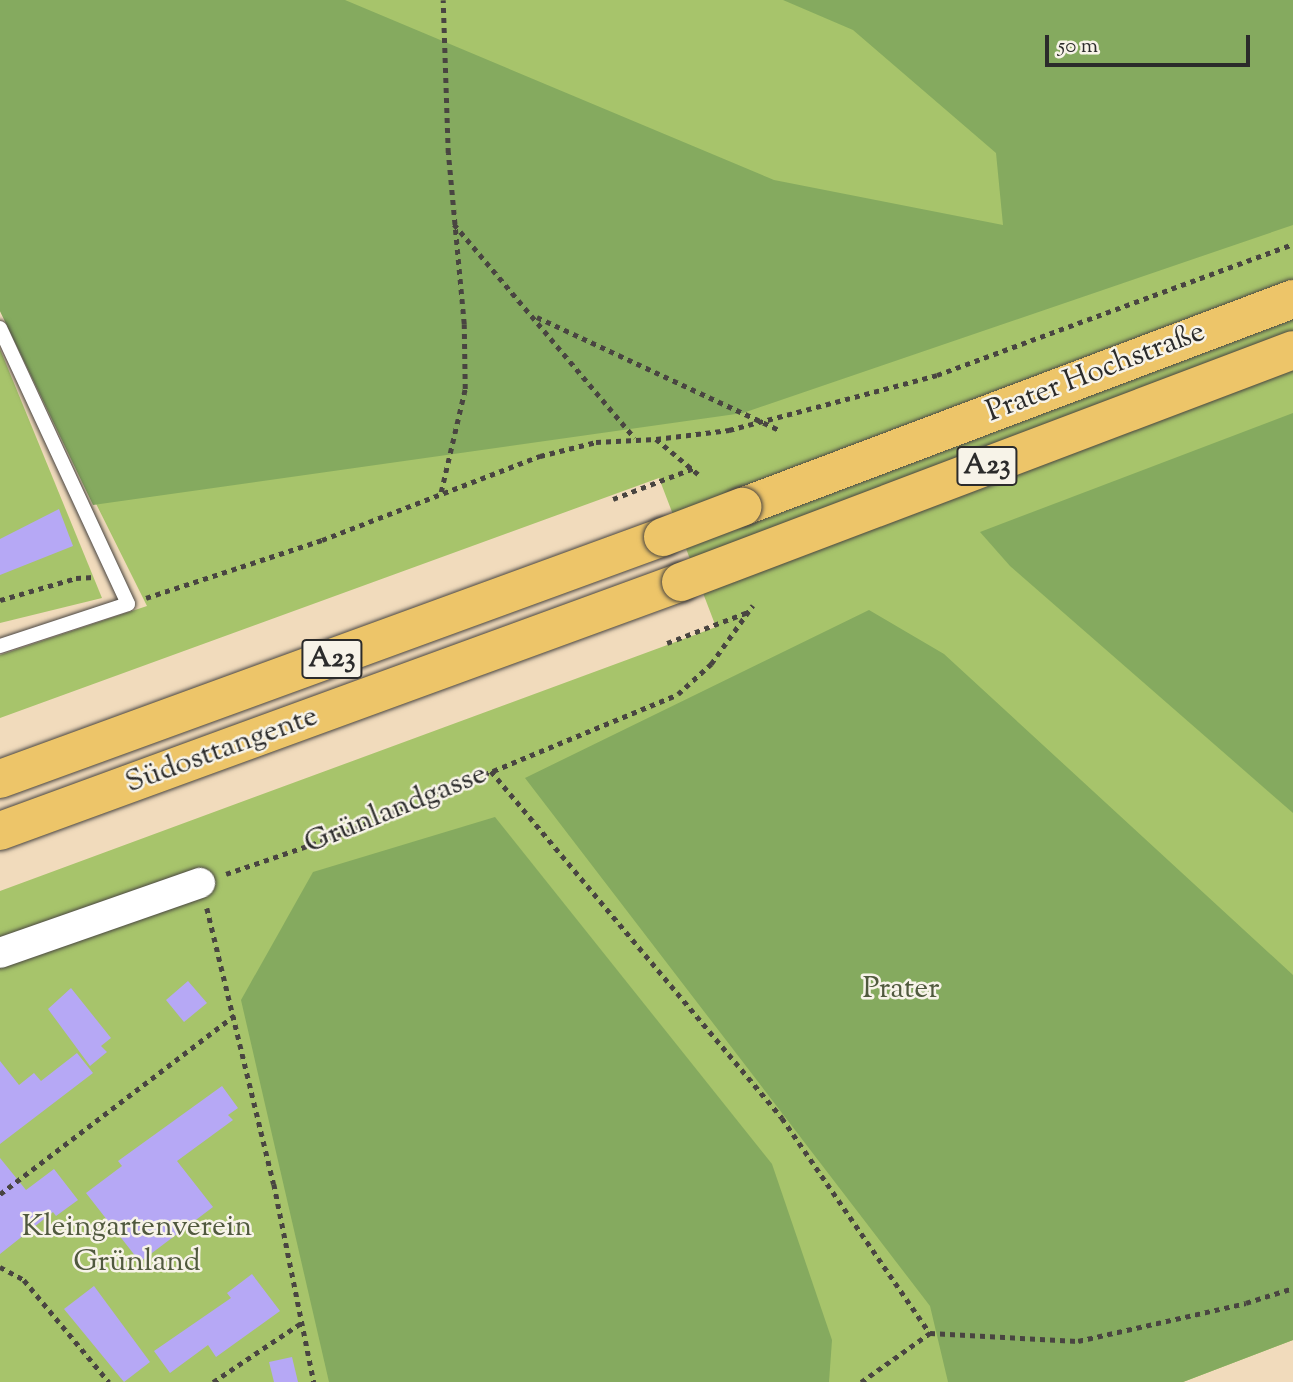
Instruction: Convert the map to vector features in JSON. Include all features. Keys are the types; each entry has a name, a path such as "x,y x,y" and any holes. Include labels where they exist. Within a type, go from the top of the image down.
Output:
{"highway":[{"name":"Prater Hochstraße","path":"663,537 1293,299"},
{"name":"Prater Hochstraße","path":"681,582 1293,350"},
{"name":"Südosttangente","path":"0,779 663,537"},
{"name":"Südosttangente","path":"0,831 681,582"}],"street":[{"path":"0,953 49,932 200,883"}],"lane":[{"path":"0,328 128,604 0,646"}],"path":[{"path":"441,492 465,388 443,0"},
{"path":"454,223 635,438"},
{"path":"128,604 322,540 540,456 635,438 656,439 763,422 937,375 1293,244"},
{"path":"535,316 781,431"},
{"path":"656,439 698,474"},
{"path":"613,499 694,468"},
{"path":"0,600 76,578 116,577"},
{"name":"Grünlandgasse","path":"200,883 336,836 678,694 711,664 753,605"},
{"path":"667,643 748,612"},
{"path":"491,771 782,1118 930,1333"},
{"path":"200,883 274,1184 314,1382"},
{"path":"0,1194 234,1015"},
{"path":"0,1267 24,1280 109,1382"},
{"path":"861,1382 930,1333 1078,1341 1246,1303 1293,1288"},
{"path":"213,1382 302,1323"}],"green space":[{"name":"Prater","path":"0,0 1293,0 1293,1340 1183,1382 0,1382 0,891 716,627 659,478 0,718 0,655 147,606 0,311"},
{"path":"0,0 345,0 774,180 1003,225 996,153 853,30 783,0 1293,0 1293,225 743,413 93,505 0,311"},
{"path":"0,349 102,598 0,623"},
{"path":"1293,413 1293,813 1010,566 980,532"},
{"path":"869,610 944,654 1293,975 1293,1340 1183,1382 948,1382 930,1306 525,778"},
{"path":"495,817 772,1164 832,1340 829,1382 329,1382 241,1000 313,872"}],"building":[{"path":"59,509 73,546 0,575 0,539"},
{"path":"188,981 207,1003 184,1022 166,1000"},
{"path":"71,988 111,1038 101,1046 107,1052 90,1066 48,1009"},
{"path":"77,1053 93,1073 0,1144 0,1061 19,1085 34,1073 41,1081"},
{"path":"222,1086 238,1108 228,1115 233,1120 177,1161 213,1207 140,1262 86,1193 122,1166 118,1161"},
{"path":"0,1158 26,1190 54,1169 78,1200 56,1216 53,1212 0,1254"},
{"path":"252,1274 280,1311 216,1357 208,1345 170,1373 154,1351 231,1298 227,1293"},
{"path":"94,1286 150,1362 124,1382 64,1309"},
{"path":"292,1357 298,1382 274,1382 269,1362"}],"park label":[{"name":"Kleingartenverein Grünland","path":"137,1245"}]}
